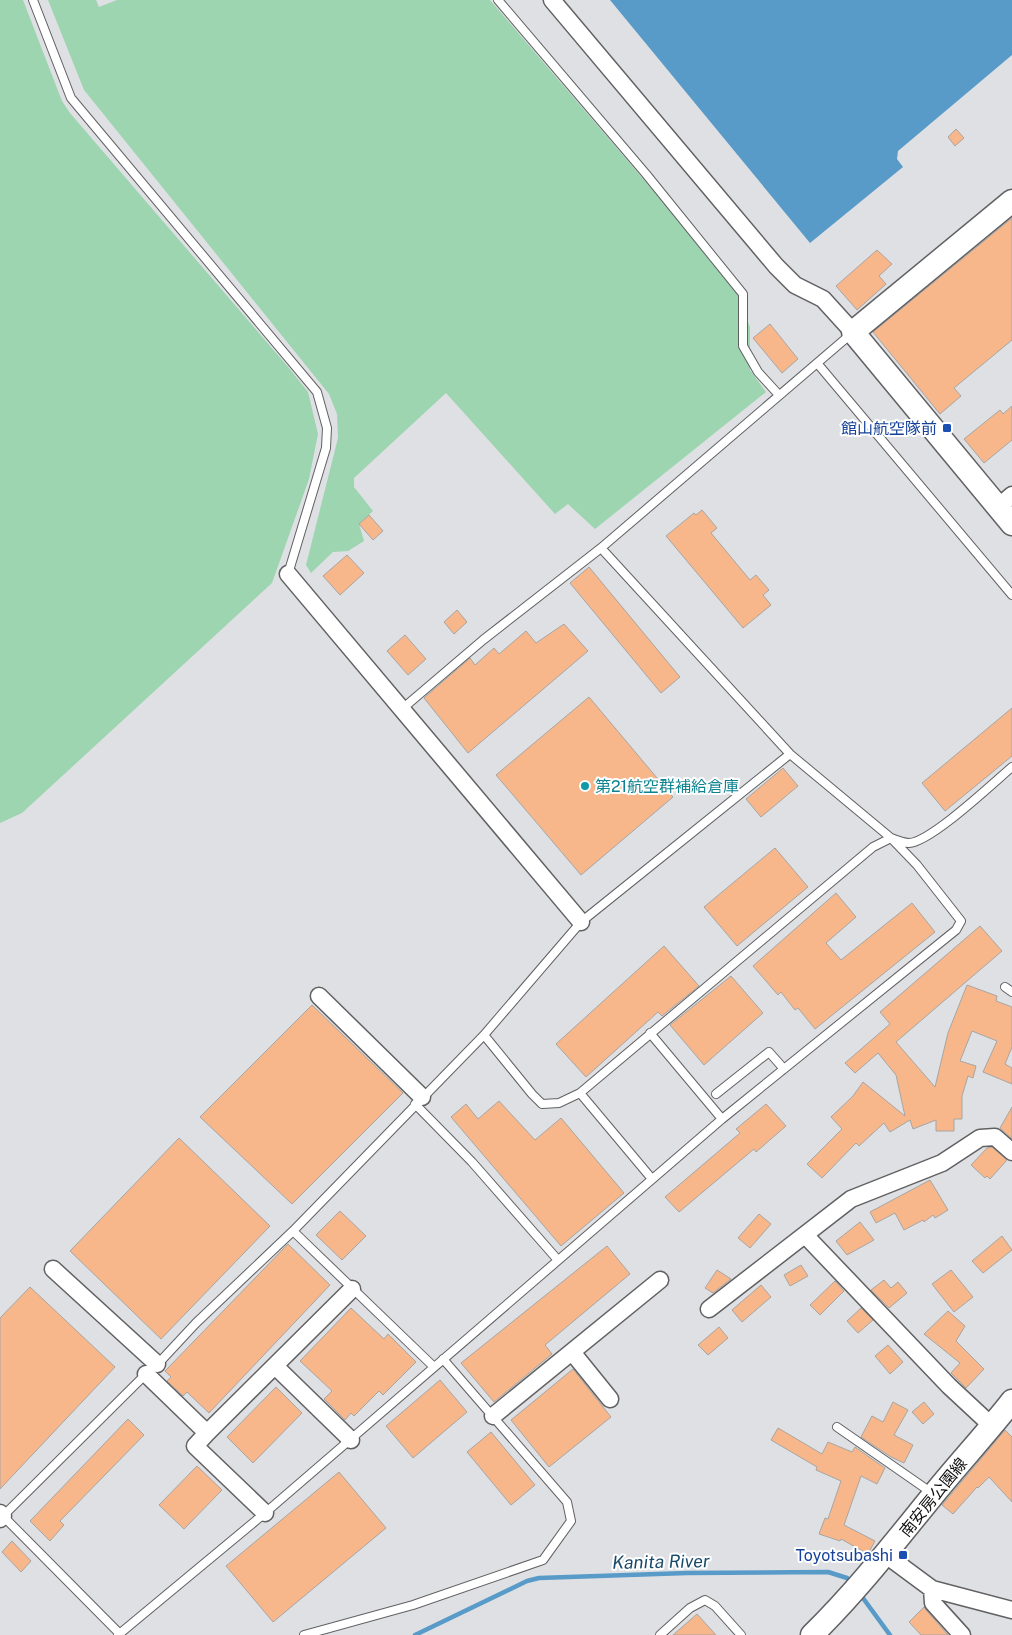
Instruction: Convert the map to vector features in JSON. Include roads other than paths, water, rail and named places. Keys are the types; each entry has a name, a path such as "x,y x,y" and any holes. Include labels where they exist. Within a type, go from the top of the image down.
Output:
{"street":[{"path":"552,0 776,266 795,285 823,299 1005,501 1012,524"},
{"path":"853,332 1012,201"},
{"path":"288,574 581,922"},
{"path":"319,996 418,1101"},
{"path":"709,1309 851,1199 942,1163 980,1138 995,1136 1012,1152"},
{"path":"805,1235 949,1386 992,1426"},
{"path":"53,1269 152,1369 207,1433"},
{"path":"493,1416 660,1280"},
{"path":"265,1514 195,1446 256,1382 275,1366 352,1288"},
{"path":"572,1352 610,1399"},
{"path":"275,1366 351,1440"},
{"name":"南安房公園線","path":"812,1635 886,1555 934,1494 1010,1407"},
{"path":"886,1555 932,1589 1012,1610"},
{"path":"932,1589 933,1603 962,1635"}],"lane":[{"path":"33,0 71,98 317,392 327,428 326,448 288,574"},
{"path":"498,0 744,294 743,346 758,372 779,395"},
{"path":"402,709 483,640 601,548 853,332"},
{"path":"817,363 1012,595"},
{"path":"601,548 790,754 891,838 917,865 961,921 956,930 722,1119 557,1259 265,1514 119,1634 1,1516 152,1369 196,1323 293,1231 418,1101 484,1036 581,922 790,754"},
{"path":"484,1036 542,1104 559,1103 580,1092 872,847 891,838 909,843 920,840 964,808 1012,768"},
{"path":"650,1033 722,1119"},
{"path":"716,1094 769,1052 784,1068"},
{"path":"580,1092 652,1179"},
{"path":"418,1101 557,1259"},
{"path":"293,1231 434,1367"},
{"path":"304,1635 413,1605 544,1560 571,1521 567,1502 443,1359"},
{"path":"837,1427 934,1494"},
{"path":"660,1635 690,1608 706,1600 715,1606 741,1635"}],"water":[{"path":"610,0 1012,0 1012,55 898,151 897,159 903,167 810,243"}],"waterway":[{"name":"Kanita River","path":"415,1635 527,1581 539,1578 687,1573 828,1572 847,1578 852,1584"},
{"name":"Kanita River","path":"860,1594 890,1635"}],"place":[{"name":"館山航空隊前","path":"947,428"},
{"name":"第21航空群補給倉庫","path":"585,786"},
{"name":"Toyotsubashi","path":"903,1555"}]}
